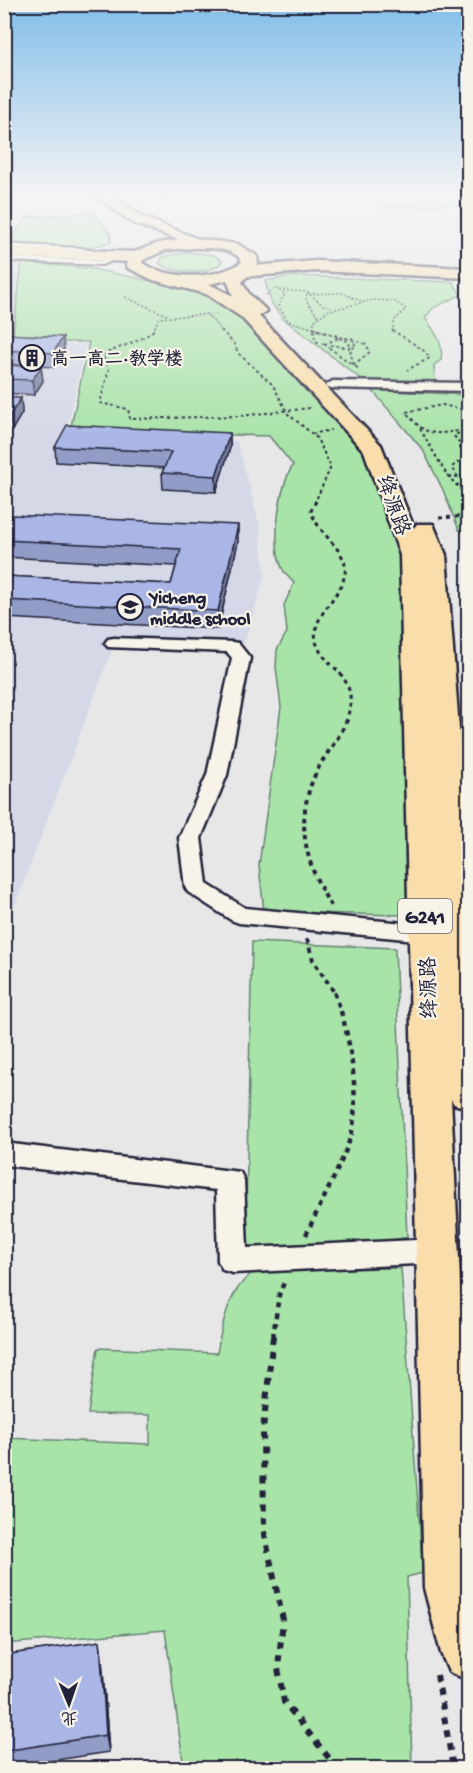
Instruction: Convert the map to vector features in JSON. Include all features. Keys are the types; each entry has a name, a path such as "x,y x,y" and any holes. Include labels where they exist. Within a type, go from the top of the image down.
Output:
{"main road":[{"name":"G241","path":"171,278 214,278"},
{"path":"234,278 236,306"},
{"name":"绛源路","path":"176,279 212,290 236,306 393,447 434,555 468,1094"},
{"name":"绛源路","path":"333,395 374,449 412,555 450,1588 468,1653"}],"street":[{"path":"333,395 468,387"},
{"path":"114,644 232,647 241,658 218,775 190,838 196,887 238,915 426,933"},
{"path":"4,1154 230,1180 233,1261 437,1251"}],"path":[{"path":"345,926 309,868 302,839 305,805 317,770 349,713 342,674 324,657 316,640 320,618 343,584 346,568 342,554 320,533 313,522 311,511 318,499 322,477 331,466 329,458 316,437 286,411 273,385 238,353 235,345 208,316 265,295 275,288 310,294 335,293 354,296 361,301 393,300 406,309 395,320 392,331 422,349 430,358 402,372"},
{"path":"279,290 285,294 278,306 288,321 366,344 370,352 353,365"},
{"path":"310,294 307,294 306,300 318,315"},
{"path":"310,294 322,306 335,308"},
{"path":"125,297 170,316"},
{"path":"352,338 356,346 351,348 315,341 314,321 325,310 355,306 361,301"},
{"path":"236,306 159,318 154,325 153,332 145,338 127,342 102,355 109,369 100,403 128,409 130,419 192,419 286,411 333,395"},
{"path":"314,328 349,342 353,365"},
{"path":"324,344 341,338 352,338"},
{"path":"324,344 361,370"},
{"path":"421,519 468,516 463,494 406,412 443,405 468,411"},
{"path":"419,429 433,433 468,430"},
{"path":"460,432 454,436 464,447"},
{"path":"458,477 452,467 468,454 460,448 468,447"},
{"path":"449,477 468,476"},
{"path":"456,485 468,484"},
{"path":"463,494 468,494"},
{"path":"305,922 313,960 331,985 341,1006 347,1033 356,1112 350,1139 314,1219 293,1258 279,1295 267,1376 263,1430 264,1531 283,1620 278,1668 284,1702 337,1768"}],"shaded area":[{"name":"Yicheng middle school","path":"5,278 19,278 10,343 86,344 66,432 237,441 259,524 265,575 244,644 116,639 5,931"}],"green space":[{"path":"20,278 135,278 185,288 216,300 242,316 353,432 373,462 404,557 409,907 399,915 264,912 259,865 281,707 276,667 277,650 287,632 284,605 294,583 282,568 277,545 277,530 280,501 293,465 269,436 70,431 89,342 12,342"},
{"path":"284,278 340,278 453,282 461,295 433,308 425,318 440,343 442,354 441,360 434,365 435,382 366,383 281,317 271,302 265,281"},
{"path":"372,390 468,395 468,531 459,530 443,490 423,450"},
{"path":"252,942 395,948 407,1237 363,1247 245,1250"},
{"path":"401,1268 423,1573 407,1577 412,1768 184,1768 165,1630 5,1644 5,1438 150,1444 150,1415 88,1414 98,1348 217,1353 224,1318 233,1296 239,1286 256,1270"}],"building":[{"path":"4,334 63,337 53,353 4,350"},
{"path":"4,365 41,367 32,380 4,379"},
{"path":"4,398 21,398 10,415 4,414"},
{"path":"67,425 230,433 216,476 162,473 171,452 55,447"},
{"path":"12,515 238,525 218,611 4,600 4,576 171,584 181,549 4,540 4,529"},
{"path":"100,1641 106,1735 4,1751 4,1655"}],"place":[{"name":"高一高二·教学楼","path":"32,358"},
{"name":"Yicheng middle school","path":"130,607"}]}
